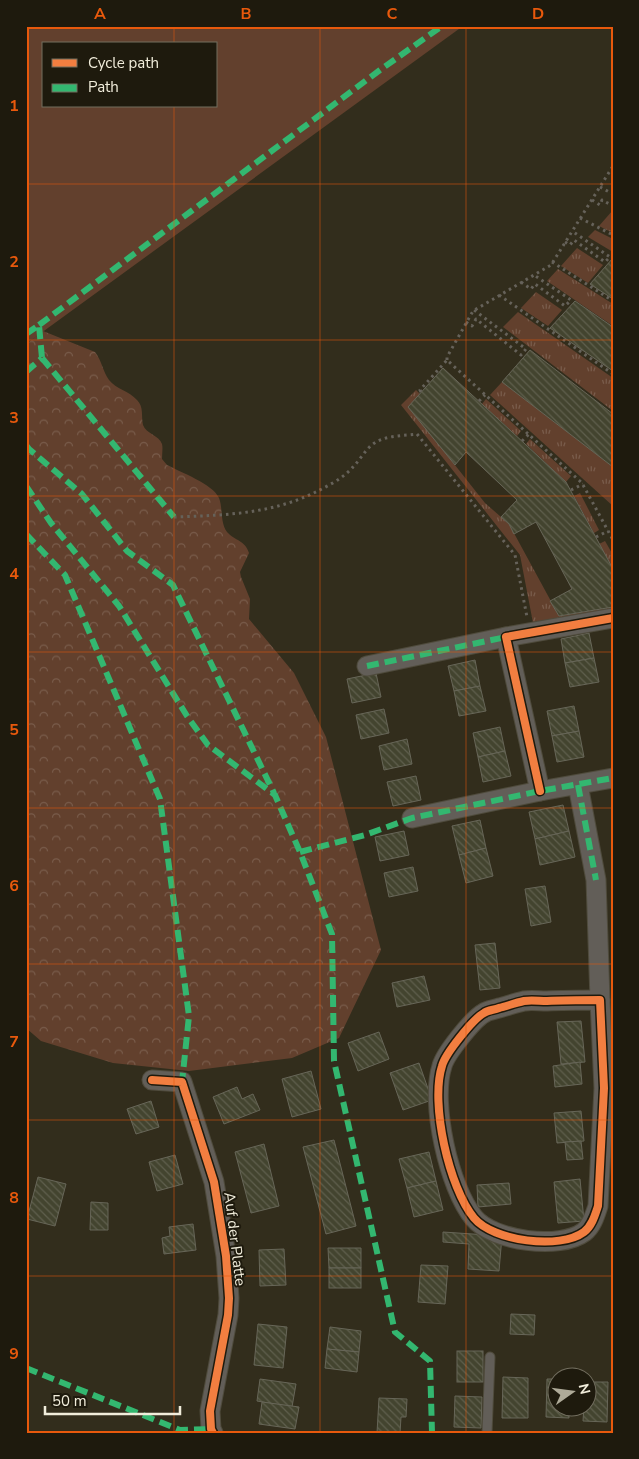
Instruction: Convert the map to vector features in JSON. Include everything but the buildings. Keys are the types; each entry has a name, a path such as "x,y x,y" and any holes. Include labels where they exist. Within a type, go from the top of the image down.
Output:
{"street":[{"path":"367,666 531,632 613,618"},
{"path":"506,637 540,791"},
{"path":"412,818 613,778"},
{"path":"578,785 596,880 600,1000 608,1088 598,1206 593,1221 585,1232 557,1242 527,1240 488,1229 474,1219 460,1194 444,1143 438,1096 442,1065 459,1038 484,1013 525,1001 600,1000"},
{"name":"Auf der Platte","path":"152,1080 182,1082 214,1182 226,1256 229,1298 228,1315 210,1411 213,1433"}],"lane":[{"path":"487,1433 490,1356"}],"path":[{"path":"422,392 420,390 447,360 446,357 474,310 534,275 552,262 612,169"},
{"path":"600,187 613,194"},
{"path":"592,200 600,205 602,200 613,206"},
{"path":"580,218 613,235"},
{"path":"565,242 570,245 574,240 605,262 610,256 572,231"},
{"path":"552,262 613,301"},
{"path":"521,282 531,290 535,284 566,306 570,300 534,275"},
{"path":"499,295 613,374"},
{"path":"466,322 472,326 476,319 521,355 526,350 474,310"},
{"path":"447,360 582,484 613,540"},
{"path":"479,402 485,395"},
{"path":"174,517 228,516 285,505 307,497 331,484 352,469 373,444 384,439 417,434 514,555 531,632"},
{"path":"522,441 528,434"},
{"path":"571,490 582,484"},
{"path":"596,537 608,530"}],"green space":[{"path":"26,26 463,26 26,344"},
{"path":"613,210 613,233 599,226"},
{"path":"595,230 613,239 613,252 588,237"},
{"path":"577,248 603,265 588,283 561,266"},
{"path":"558,269 613,304 613,326 547,281"},
{"path":"536,292 562,310 548,326 521,308"},
{"path":"518,312 613,378 613,411 503,327"},
{"path":"43,331 95,352 109,380 115,386 134,397 139,403 143,425 147,431 160,441 162,459 167,465 203,483 216,493 220,502 222,520 227,532 242,543 249,553 240,572 250,599 249,619 294,673 326,737 381,950 339,1038 292,1058 189,1071 113,1063 41,1041 26,1028 26,344"},
{"path":"502,382 613,467 613,506 490,395"},
{"path":"416,390 420,394 409,407 485,503 509,524 559,616 613,607 613,613 534,628 520,555 401,405"},
{"path":"486,399 521,431 517,436 482,404"},
{"path":"530,439 571,476 566,482 526,444"},
{"path":"580,493 599,530 594,533 574,496"},
{"path":"605,541 613,555 613,569 599,544"}],"marked path":[{"path":"39,325 380,70 442,26"},
{"path":"26,334 39,325 42,358"},
{"path":"42,358 174,517"},
{"path":"26,372 42,358"},
{"path":"26,445 82,494 127,551 173,585 274,793"},
{"path":"26,486 51,523 119,606 187,716 208,745 275,795 300,852 332,934 334,1061 395,1332 430,1361 432,1433"},
{"path":"26,534 65,575 160,799 189,1016 182,1082"},
{"path":"367,666 506,637"},
{"path":"300,852 365,835 412,818 613,778"},
{"path":"578,785 596,880"},
{"path":"26,1368 180,1430 211,1429"}],"cycle path":[{"path":"540,791 506,637 613,618"},
{"path":"600,1000 604,1088 598,1206 593,1220 584,1232 573,1238 544,1242 511,1237 483,1226 474,1218 465,1204 457,1187 444,1145 438,1101 439,1082 444,1061 467,1029 487,1011 527,1001 600,1000"},
{"path":"152,1080 182,1082 214,1182 226,1256 229,1298 228,1315 210,1411 213,1433"}]}
